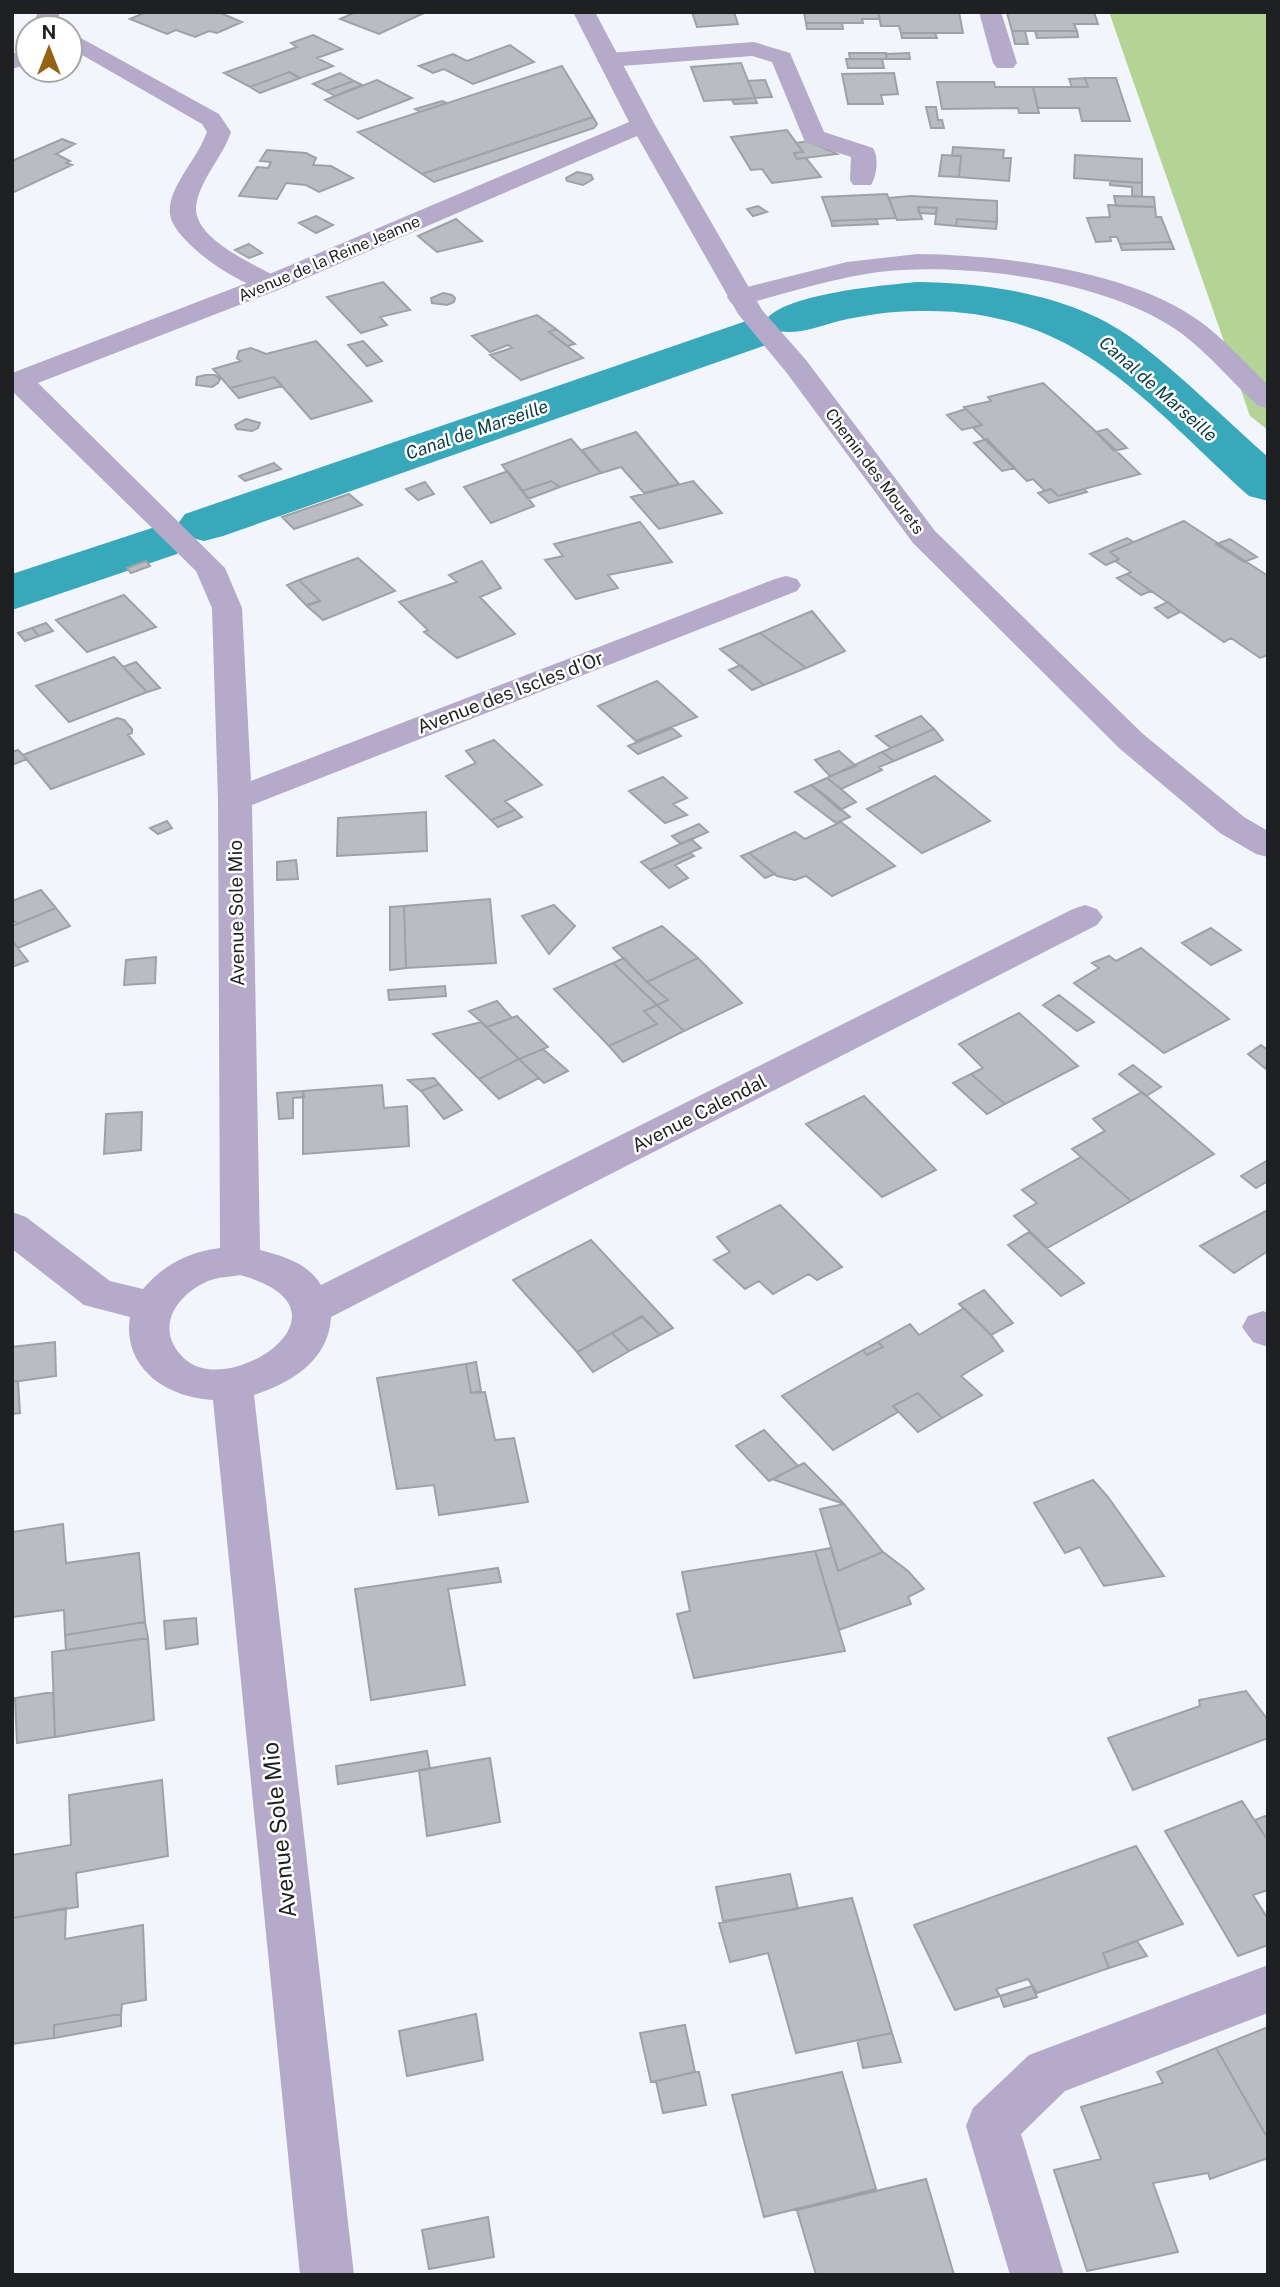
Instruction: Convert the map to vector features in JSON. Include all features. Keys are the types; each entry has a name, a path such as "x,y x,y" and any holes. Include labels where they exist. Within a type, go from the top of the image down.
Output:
{"street":[{"name":"Chemin des Mourets","path":"584,12 643,125 746,306 788,357 924,537 1131,741 1232,825 1268,846"},
{"path":"990,12 1005,64"},
{"path":"84,48 211,119 219,132 212,153 184,201 181,218 191,236 269,284"},
{"path":"608,60 754,49 782,58 814,137 863,153 862,180"},
{"name":"Avenue de la Reine Jeanne","path":"16,382 269,284 643,125"},
{"path":"746,306 879,264 996,266 1054,276 1117,292 1183,322 1268,400"},
{"name":"Avenue Sole Mio","path":"16,382 88,447 210,568 227,608 235,799 240,1260"},
{"name":"Avenue des Iscles d'Or","path":"235,799 786,584"},
{"name":"Avenue Calendal","path":"312,1308 1085,917"},
{"path":"12,1227 98,1294 153,1307"},
{"path":"240,1260 267,1264 289,1275 304,1289 312,1308 306,1343 288,1362 265,1376 232,1385 203,1384 177,1376 158,1360 148,1343 148,1321 153,1307 175,1280 200,1267 240,1260"},
{"name":"Avenue Sole Mio","path":"232,1385 327,2275"},
{"path":"1037,2275 992,2126 1047,2073 1268,1989"}],"green space":[{"path":"1109,12 1268,12 1268,430 1250,416"}],"building":[{"path":"146,12 218,12 242,22 217,33 209,31 195,37 176,30 167,34 130,19"},
{"path":"356,12 426,12 379,34 340,19"},
{"path":"692,12 734,12 738,24 697,27"},
{"path":"804,12 878,12 880,19 862,19 863,23 806,23"},
{"path":"878,12 959,12 963,33 901,33 899,26 881,26"},
{"path":"1094,12 1098,24 1074,24 1077,31 1012,31 1007,13"},
{"path":"806,23 842,23 843,29 807,29"},
{"path":"1012,31 1025,31 1028,44 1015,44"},
{"path":"1035,31 1077,31 1078,37 1037,38"},
{"path":"901,33 935,33 937,38 902,38"},
{"path":"313,35 342,49 317,58 333,66 300,78 289,72 250,87 224,73 297,47 291,43"},
{"path":"510,45 534,62 473,84 444,69 433,73 419,66 453,54 467,61"},
{"path":"849,53 886,53 887,59 850,59"},
{"path":"909,53 910,59 887,59 886,54"},
{"path":"846,59 882,59 884,68 848,68"},
{"path":"741,63 755,98 704,101 691,67"},
{"path":"562,66 593,117 422,174 358,132"},
{"path":"289,72 300,78 260,93 250,87"},
{"path":"340,73 354,81 326,91 313,84"},
{"path":"894,73 898,94 881,95 883,104 848,104 842,74"},
{"path":"1085,78 1088,87 1072,87 1069,79"},
{"path":"1085,78 1116,78 1130,121 1082,121 1079,108 1038,108 1033,87 1088,87"},
{"path":"377,80 412,98 358,119 325,100"},
{"path":"765,80 772,97 755,98 748,81"},
{"path":"354,81 362,85 335,96 326,91"},
{"path":"937,82 994,82 995,87 1033,87 1039,113 1019,113 1018,108 942,109"},
{"path":"755,98 757,103 734,104 732,100"},
{"path":"442,101 447,103 420,112 415,109"},
{"path":"926,107 936,107 938,120 942,120 944,128 931,128"},
{"path":"593,117 597,124 594,128 434,182 422,174"},
{"path":"787,130 803,152 794,153 797,159 806,158 821,177 772,183 762,169 751,170 731,137"},
{"path":"62,139 75,144 56,154 70,161 66,163 72,165 12,193 12,161"},
{"path":"809,141 837,154 797,159 794,153 803,152 796,143"},
{"path":"953,147 1004,150 1003,158 1011,158 1009,181 959,177 961,156 952,156"},
{"path":"267,150 306,153 316,158 313,165 331,166 353,178 319,192 306,185 286,183 277,199 239,196 257,167 268,168 271,162 260,161"},
{"path":"942,155 961,156 959,177 939,176"},
{"path":"1075,155 1142,159 1142,183 1074,178"},
{"path":"577,172 591,175 593,179 583,185 567,181 566,178"},
{"path":"1110,181 1142,183 1142,197 1132,196 1132,187 1110,185"},
{"path":"887,194 896,218 831,221 822,197"},
{"path":"911,196 997,201 997,222 957,219 956,226 935,224 937,208 918,207 922,219 897,220 889,198"},
{"path":"1114,196 1154,197 1155,207 1116,206"},
{"path":"1108,205 1155,207 1156,217 1161,217 1171,242 1120,244 1117,237 1110,237 1111,241 1096,242 1087,218 1110,217"},
{"path":"758,206 767,212 753,216 747,209"},
{"path":"918,207 937,208 935,214 919,213"},
{"path":"316,216 333,225 316,233 299,223"},
{"path":"456,219 482,241 437,252 418,236"},
{"path":"876,219 878,224 832,226 831,221"},
{"path":"957,219 997,222 996,229 956,226"},
{"path":"1171,242 1174,249 1122,250 1120,244"},
{"path":"249,244 262,253 249,258 235,250"},
{"path":"383,282 410,310 380,317 387,325 361,333 327,297"},
{"path":"443,293 452,295 454,302 447,305 432,303 431,298"},
{"path":"537,315 556,329 549,332 583,358 521,380 490,355 512,348 508,345 490,352 472,336"},
{"path":"556,329 575,344 567,346 549,332"},
{"path":"316,341 372,401 311,419 274,377 230,388 213,369 241,361 237,358 239,351 251,348 266,354"},
{"path":"363,341 382,361 367,366 348,345"},
{"path":"215,375 220,379 212,387 196,385 197,377"},
{"path":"274,377 282,386 239,398 230,388"},
{"path":"1043,383 1140,474 1058,496 1051,489 1045,491 1033,479 1027,481 973,428 982,425 964,407 991,401 988,397"},
{"path":"966,409 982,425 962,430 947,415"},
{"path":"246,419 260,423 258,428 252,431 237,429 235,425"},
{"path":"1107,429 1127,448 1114,451 1096,432"},
{"path":"636,432 679,484 644,493 621,467 601,473 582,450"},
{"path":"571,439 601,473 560,487 551,481 522,491 502,465"},
{"path":"987,439 1015,468 1002,471 974,443"},
{"path":"274,463 281,469 245,481 239,476"},
{"path":"508,471 534,506 491,523 464,487"},
{"path":"551,481 560,487 528,499 522,491"},
{"path":"693,481 722,513 659,529 631,497"},
{"path":"425,482 434,494 418,500 406,489"},
{"path":"1051,489 1058,496 1084,489 1087,492 1049,503 1038,493"},
{"path":"349,494 362,505 294,529 282,517"},
{"path":"1184,521 1268,576 1268,655 1260,658 1231,638 1224,642 1127,574 1131,572 1115,561 1119,559 1110,552"},
{"path":"640,522 672,562 608,575 618,588 576,599 545,560 563,556 554,544"},
{"path":"1127,538 1134,542 1110,552 1119,559 1106,565 1090,554"},
{"path":"1230,539 1257,557 1244,562 1216,544"},
{"path":"358,558 395,591 323,620 307,606 320,601 299,580"},
{"path":"146,561 150,566 131,573 127,568"},
{"path":"482,561 501,588 480,597 515,634 457,658 424,632 428,630 399,602 457,582 449,575"},
{"path":"1127,574 1151,591 1141,595 1117,578"},
{"path":"299,580 320,601 306,605 287,585"},
{"path":"124,595 156,627 87,652 56,620"},
{"path":"1168,602 1180,612 1168,618 1155,608"},
{"path":"812,611 845,651 806,668 760,633"},
{"path":"46,623 53,631 39,636 32,628"},
{"path":"32,628 39,636 25,641 18,633"},
{"path":"760,633 806,668 764,685 720,649"},
{"path":"114,657 147,692 69,722 36,686"},
{"path":"136,662 160,688 147,692 123,667"},
{"path":"741,665 764,685 752,690 729,670"},
{"path":"657,681 697,717 636,741 598,706"},
{"path":"921,716 934,729 891,748 876,736"},
{"path":"117,718 124,720 132,729 132,733 128,735 144,754 51,789 23,755"},
{"path":"672,728 681,736 638,754 628,746"},
{"path":"934,729 943,740 894,761 882,752"},
{"path":"494,740 542,785 505,801 515,810 491,820 446,776 476,763 466,751"},
{"path":"18,750 27,759 12,765 12,752"},
{"path":"839,751 856,766 830,776 815,760"},
{"path":"882,752 894,761 879,767 882,770 841,789 827,778"},
{"path":"935,776 990,821 922,853 867,809"},
{"path":"663,777 687,798 673,804 687,815 665,823 629,791"},
{"path":"827,778 856,802 840,810 811,785"},
{"path":"811,785 850,817 836,823 795,792"},
{"path":"515,810 522,817 498,827 491,820"},
{"path":"426,812 427,851 337,856 338,818"},
{"path":"167,821 172,828 158,834 150,828"},
{"path":"841,822 895,866 832,896 806,876 795,880 777,876 749,853 795,832 805,839"},
{"path":"699,824 708,832 681,844 672,836"},
{"path":"691,839 701,848 650,870 641,862"},
{"path":"690,853 694,856 675,865 688,878 669,888 650,870"},
{"path":"749,853 775,874 765,878 741,856"},
{"path":"296,860 298,879 277,880 277,862"},
{"path":"41,890 56,908 17,924 12,919 12,901"},
{"path":"490,899 496,963 406,968 404,906"},
{"path":"554,905 575,926 549,954 522,916"},
{"path":"404,906 406,968 390,970 390,907"},
{"path":"56,908 70,926 18,948 12,940 12,926"},
{"path":"662,926 698,958 647,982 613,948"},
{"path":"1211,928 1241,950 1211,965 1182,943"},
{"path":"12,941 28,961 12,967"},
{"path":"1141,948 1229,1019 1164,1053 1074,983 1099,968 1092,963 1109,956 1116,961"},
{"path":"156,957 155,983 124,985 126,960"},
{"path":"624,958 668,1000 657,1005 613,963"},
{"path":"698,958 742,1003 684,1031 657,1005 668,1000 647,982"},
{"path":"613,963 657,1005 644,1011 657,1024 609,1046 554,989"},
{"path":"445,986 446,996 389,1000 388,990"},
{"path":"1059,995 1094,1022 1077,1031 1043,1005"},
{"path":"497,1001 512,1018 487,1027 469,1011"},
{"path":"657,1005 684,1031 623,1062 609,1046 657,1024 644,1011"},
{"path":"1019,1013 1078,1066 1005,1104 971,1074 983,1068 959,1044"},
{"path":"517,1016 548,1047 519,1059 487,1027"},
{"path":"481,1022 519,1059 479,1079 433,1034"},
{"path":"1261,1045 1268,1050 1266,1069 1248,1054"},
{"path":"543,1049 568,1071 544,1083 519,1059"},
{"path":"519,1059 539,1078 499,1099 479,1079"},
{"path":"1133,1065 1161,1087 1146,1096 1119,1074"},
{"path":"971,1074 1005,1104 987,1114 953,1083"},
{"path":"434,1078 439,1084 421,1091 408,1080"},
{"path":"439,1084 462,1110 444,1119 421,1091"},
{"path":"382,1085 384,1108 407,1106 409,1146 303,1154 303,1091"},
{"path":"303,1091 304,1097 293,1098 293,1118 279,1119 277,1093"},
{"path":"1142,1092 1214,1154 1131,1201 1072,1149 1105,1131 1093,1119"},
{"path":"864,1096 936,1170 882,1197 806,1124"},
{"path":"142,1112 141,1150 104,1154 106,1114"},
{"path":"1081,1157 1131,1201 1047,1248 1014,1216 1037,1203 1022,1190"},
{"path":"1268,1160 1268,1181 1256,1188 1241,1176"},
{"path":"780,1205 842,1267 817,1280 809,1274 773,1294 759,1281 745,1289 714,1260 730,1252 717,1237"},
{"path":"1268,1210 1268,1251 1234,1273 1200,1246"},
{"path":"1029,1232 1084,1283 1061,1296 1008,1245"},
{"path":"591,1240 673,1328 660,1335 642,1316 577,1352 513,1280"},
{"path":"984,1290 1013,1323 991,1335 959,1304"},
{"path":"964,1308 1003,1351 961,1376 982,1395 942,1418 918,1393 893,1406 898,1412 833,1450 782,1396 863,1350 867,1355 883,1347 878,1342 910,1324 919,1335"},
{"path":"642,1317 660,1335 629,1351 612,1333"},
{"path":"612,1333 629,1351 593,1372 577,1352"},
{"path":"55,1342 56,1376 12,1382 12,1347"},
{"path":"878,1342 883,1347 867,1355 863,1350"},
{"path":"476,1362 481,1391 471,1393 466,1364"},
{"path":"466,1364 471,1393 485,1392 495,1440 514,1438 528,1502 439,1515 434,1485 397,1489 377,1378"},
{"path":"18,1381 20,1413 12,1414 12,1382"},
{"path":"918,1393 942,1418 918,1432 893,1406"},
{"path":"764,1430 798,1466 769,1481 736,1446"},
{"path":"804,1463 828,1487 844,1504 772,1479"},
{"path":"1093,1480 1164,1576 1104,1586 1080,1547 1065,1553 1034,1503"},
{"path":"844,1504 883,1552 838,1571 820,1509"},
{"path":"63,1524 66,1563 139,1553 145,1622 65,1635 64,1610 12,1617 12,1532"},
{"path":"831,1548 838,1571 883,1552 908,1571 924,1589 908,1597 911,1604 839,1630 815,1551"},
{"path":"815,1551 845,1651 694,1678 677,1614 690,1611 682,1572"},
{"path":"498,1568 501,1582 448,1589 465,1685 371,1700 355,1589"},
{"path":"196,1618 198,1644 166,1649 164,1621"},
{"path":"145,1622 148,1638 66,1650 65,1635"},
{"path":"148,1638 154,1720 55,1737 52,1652"},
{"path":"1246,1691 1268,1720 1268,1738 1133,1790 1108,1738 1200,1706 1199,1700"},
{"path":"53,1692 55,1737 17,1743 15,1698"},
{"path":"427,1751 430,1769 338,1784 336,1766"},
{"path":"490,1758 500,1822 427,1836 419,1770"},
{"path":"162,1780 168,1856 76,1873 78,1907 12,1918 12,1855 71,1845 69,1795"},
{"path":"1242,1801 1268,1841 1268,1890 1253,1895 1268,1919 1268,1945 1238,1956 1165,1831"},
{"path":"1268,1815 1268,1841 1255,1820"},
{"path":"1136,1846 1183,1924 1103,1953 1109,1968 1037,1993 1028,1979 996,1989 1000,1996 955,2010 914,1925"},
{"path":"790,1874 798,1909 723,1921 716,1887"},
{"path":"852,1898 892,2033 796,2053 768,1953 730,1962 719,1923"},
{"path":"66,1908 65,1939 143,1925 146,2000 122,2004 121,2014 54,2025 54,2038 12,2044 12,1918"},
{"path":"1137,1941 1147,1956 1109,1968 1103,1953"},
{"path":"1032,1986 1037,1997 1004,2007 1000,1996"},
{"path":"121,2014 121,2026 54,2038 54,2025"},
{"path":"476,2014 483,2060 407,2076 399,2031"},
{"path":"685,2025 695,2072 651,2082 640,2033"},
{"path":"1268,2027 1268,2139 1216,2048"},
{"path":"892,2033 901,2062 863,2068 857,2040"},
{"path":"1216,2048 1268,2139 1268,2158 1210,2179 1208,2173 1153,2183 1178,2252 1087,2271 1054,2170 1101,2159 1081,2107 1163,2083 1157,2072"},
{"path":"699,2072 706,2105 663,2113 656,2081"},
{"path":"842,2072 876,2189 764,2217 732,2095"},
{"path":"926,2179 954,2275 816,2275 797,2210"},
{"path":"488,2217 494,2257 429,2269 422,2230"}],"waterway":[{"name":"Canal de Marseille","path":"790,320 874,300 917,296 960,297 1003,303 1044,314 1083,331 1121,353 1268,485"},
{"name":"Canal de Marseille","path":"204,525 749,335"},
{"name":"Canal de Marseille","path":"12,593 158,542"}]}
